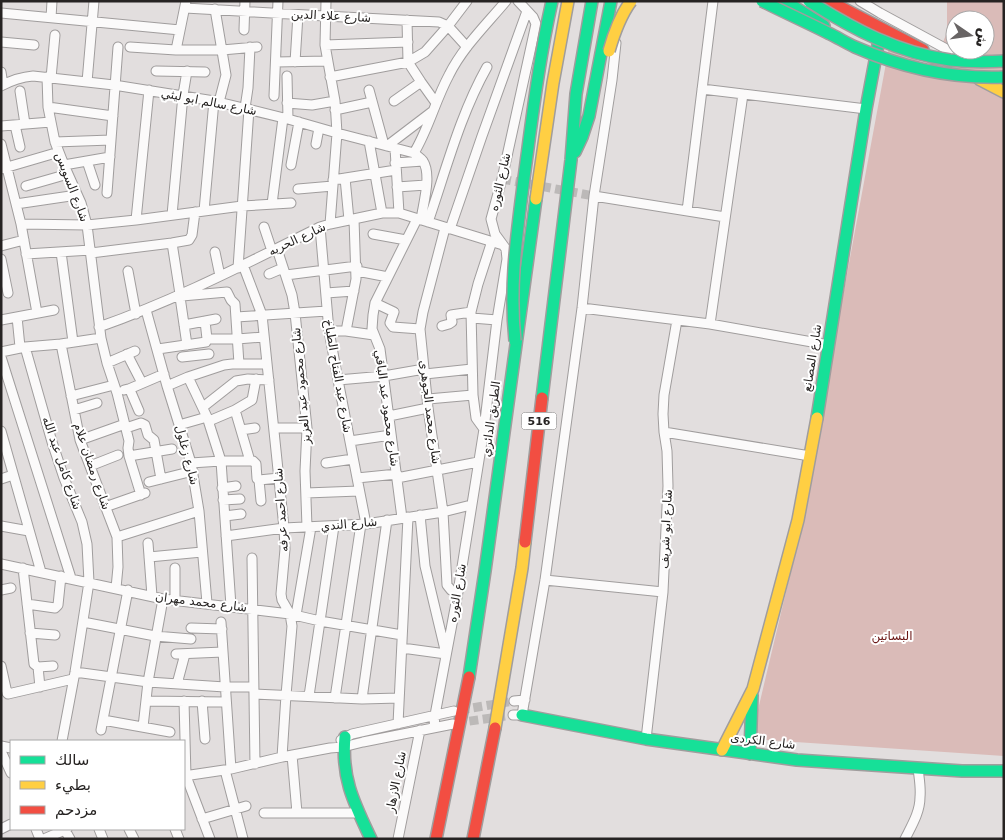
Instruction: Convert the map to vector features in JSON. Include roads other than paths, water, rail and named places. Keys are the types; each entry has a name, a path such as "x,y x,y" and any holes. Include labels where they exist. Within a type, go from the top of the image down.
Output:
{"main road":[{"path":"515,341 512,320 514,258 544,37 552,1"},
{"name":"الطريق الدائري","path":"436,839 457,739 476,632 542,153 568,1"},
{"name":"516","path":"473,839 492,744 522,568 571,160 576,94 592,1"},
{"path":"591,106 611,1"},
{"path":"571,160 582,137 616,28 622,13 631,1"},
{"path":"762,1 855,47 893,62 933,73 975,78 1004,78"},
{"path":"772,1 876,59"},
{"path":"786,1 855,47"},
{"path":"809,1 846,24 880,41 917,54 957,61 1004,61"},
{"path":"829,1 881,29 989,78 1004,92"},
{"name":"شارع المصانع","path":"750,754 753,688 798,520 881,29"},
{"path":"989,78 1004,78"},
{"name":"شارع المصانع","path":"722,750 753,688"},
{"name":"شارع الكردى","path":"518,715 646,739 797,760 962,771 1004,770"},
{"path":"344,742 343,762 346,777 359,814 371,839"}],"street":[{"path":"51,18 52,1"},
{"path":"87,82 94,1"},
{"path":"244,30 245,1"},
{"path":"274,96 278,1"},
{"path":"326,1 325,45 335,106 337,133 330,224"},
{"path":"330,77 408,62 425,52 467,1"},
{"path":"422,220 427,176 423,161 414,153 426,133 449,74 467,47 506,1"},
{"path":"518,1 527,11"},
{"path":"518,715 524,700 545,580 582,308 594,196 614,66 618,21 623,1"},
{"path":"687,211 713,1"},
{"path":"860,1 989,78"},
{"path":"176,50 185,3"},
{"name":"شارع علاء الدين","path":"185,3 215,9 438,22 448,26"},
{"path":"204,211 216,102 226,78 215,9"},
{"name":"شارع الثوره","path":"434,727 484,429 497,320 507,260 506,249 495,234 492,219 535,27 533,17 527,11"},
{"name":"شارع محمد الجوهرى","path":"458,592 451,590 447,585 443,512 420,329 447,228 527,11"},
{"path":"1,13 180,30"},
{"path":"295,62 298,15"},
{"path":"407,20 408,62 435,107"},
{"path":"448,26 467,47"},
{"name":"شارع السويس","path":"55,35 46,96 59,152 78,195 87,225 101,338 129,441 129,456 143,494 105,507"},
{"path":"1,42 34,45"},
{"path":"325,45 408,42"},
{"path":"107,193 118,47"},
{"path":"130,47 176,50 222,50 253,47 249,74 240,267"},
{"path":"276,62 327,61"},
{"path":"422,220 474,92 487,67"},
{"path":"156,71 205,72"},
{"path":"172,215 187,71"},
{"path":"1,72 2,86"},
{"name":"شارع سالم ابو ليثي","path":"2,86 12,80 33,76 183,95 247,108 414,153"},
{"path":"272,204 287,103 287,76"},
{"path":"394,101 421,82"},
{"path":"702,89 866,109"},
{"path":"136,220 149,90"},
{"path":"369,90 396,167 399,213"},
{"path":"20,91 25,124"},
{"path":"710,324 743,94"},
{"path":"287,103 335,106 372,102"},
{"path":"48,106 112,116"},
{"path":"388,147 435,107"},
{"path":"1,126 51,122"},
{"path":"291,164 299,122"},
{"path":"15,125 20,147"},
{"path":"316,144 319,128"},
{"path":"56,142 111,140"},
{"path":"369,141 382,213"},
{"path":"1,144 4,168 21,224 37,313"},
{"path":"4,168 59,152"},
{"path":"64,165 110,157"},
{"path":"87,161 95,185"},
{"path":"298,189 333,183 345,178 375,173 423,161"},
{"path":"26,186 68,174"},
{"path":"345,178 352,219 357,269 346,331"},
{"path":"397,186 426,185"},
{"path":"16,204 78,195"},
{"path":"594,196 726,217"},
{"path":"21,224 87,225 242,206 292,203"},
{"path":"26,254 91,252 189,240 192,235 195,212"},
{"name":"شارع الحريه","path":"99,326 136,314 178,296 320,227 382,213 399,213 504,245"},
{"name":"شارع محمود عبد الباقي","path":"398,724 405,518 397,476 380,349 372,329 375,303 406,240 422,220"},
{"name":"شارع محمود عبد العزيز","path":"264,227 285,272 292,295 307,428 305,471 309,527 293,614"},
{"name":"شارع عبد الفتاح الطباخ","path":"320,227 329,331 364,524"},
{"path":"373,234 406,240"},
{"path":"1,246 24,240"},
{"path":"484,429 479,425 476,418 473,395 472,315 478,284 492,241"},
{"path":"172,243 178,296 184,325 183,360 209,354"},
{"path":"61,252 73,342"},
{"path":"215,252 220,276"},
{"path":"1,259 8,293"},
{"name":"شارع احمد عرفه","path":"240,267 262,315 269,380 285,543 282,600 293,614 286,695 287,756 297,813"},
{"path":"269,274 357,269 388,277"},
{"path":"128,271 136,314"},
{"path":"326,293 354,291"},
{"path":"178,296 227,292 235,304 239,364"},
{"path":"375,303 394,312 390,324 393,327 420,329"},
{"path":"582,308 710,324 829,345"},
{"path":"1,320 54,310"},
{"name":"شارع زغلول","path":"146,310 192,467 199,511 207,603"},
{"path":"236,317 327,311"},
{"path":"442,326 452,322 451,315 472,315 497,320"},
{"name":"شارع كامل عبد الله","path":"18,317 23,347 64,478 82,522 87,544 89,582 62,740"},
{"path":"184,325 216,319"},
{"name":"شارع ابو شريف","path":"646,739 663,592 668,486 663,414 664,396 677,320"},
{"path":"205,321 207,339"},
{"path":"329,331 346,331 374,335"},
{"path":"158,349 206,342 207,339 264,337"},
{"path":"1,352 23,347 101,338"},
{"name":"شارع رمضان علام","path":"61,344 80,440 117,536 118,567 116,588"},
{"path":"107,363 131,352 142,383"},
{"path":"1,357 71,578"},
{"path":"167,386 224,365 267,364"},
{"path":"338,380 472,369"},
{"path":"71,396 116,389 130,389 164,374"},
{"path":"188,377 208,419 220,461 231,606"},
{"path":"203,406 236,381 248,379 269,380"},
{"path":"179,425 208,419 235,410 252,400 256,379"},
{"path":"130,389 138,411"},
{"path":"389,416 428,404 473,395"},
{"path":"74,410 97,403"},
{"path":"235,410 250,461"},
{"path":"80,440 125,426 143,423 148,435 154,440 161,479"},
{"path":"241,430 255,428"},
{"path":"274,428 307,428"},
{"path":"1,431 41,572"},
{"path":"664,432 810,456"},
{"path":"350,442 392,434"},
{"path":"129,456 172,449"},
{"path":"90,466 118,455"},
{"path":"326,463 353,459"},
{"path":"149,482 192,467 220,461 250,461 256,464 256,477 260,480 261,501"},
{"path":"357,478 397,476 478,462"},
{"path":"1,479 14,475"},
{"path":"260,480 279,478"},
{"path":"222,488 236,486"},
{"path":"306,493 359,492"},
{"path":"223,500 239,508 225,516"},
{"name":"شارع الندي","path":"226,536 284,528 364,524 443,512 471,505"},
{"path":"117,536 199,511"},
{"path":"402,648 446,654 425,566 420,515"},
{"path":"362,699 387,520"},
{"path":"335,698 364,524"},
{"path":"1,526 29,532"},
{"path":"309,696 334,526"},
{"path":"148,543 152,596"},
{"path":"149,557 202,552"},
{"path":"252,558 255,764"},
{"name":"شارع محمد مهران","path":"1,564 163,598 293,614 320,621 402,635"},
{"path":"23,568 34,664 38,667 40,687"},
{"path":"175,568 175,600"},
{"path":"27,604 55,608 58,605 62,576"},
{"path":"545,580 663,592"},
{"path":"1,590 12,588"},
{"path":"128,590 102,725 143,727 170,732"},
{"path":"143,727 155,636 163,598"},
{"path":"83,622 155,636 191,639"},
{"path":"191,628 222,626 228,770 235,810 243,839"},
{"path":"30,633 56,635"},
{"path":"177,684 180,654 223,652"},
{"path":"1,666 6,693 8,694 40,687 74,675 225,687 286,695 362,699 399,698"},
{"path":"38,667 53,666"},
{"path":"514,701 524,700"},
{"path":"146,701 226,702"},
{"path":"184,701 185,740"},
{"path":"202,702 205,738"},
{"path":"344,742 352,734 454,710"},
{"path":"210,839 185,776 228,770 330,748 344,742 453,724"},
{"name":"شارع الازهار","path":"398,839 420,730"},
{"path":"1,751 10,771"},
{"path":"906,839 917,814 919,804 918,768"},
{"path":"202,819 246,806"},
{"path":"264,813 359,814"},
{"path":"42,839 64,830"}],"tunnel":[{"path":"502,179 594,196"},
{"path":"460,710 514,701"},
{"path":"456,723 513,715"}],"park label":[{"name":"البساتين","path":"892,636"}]}
